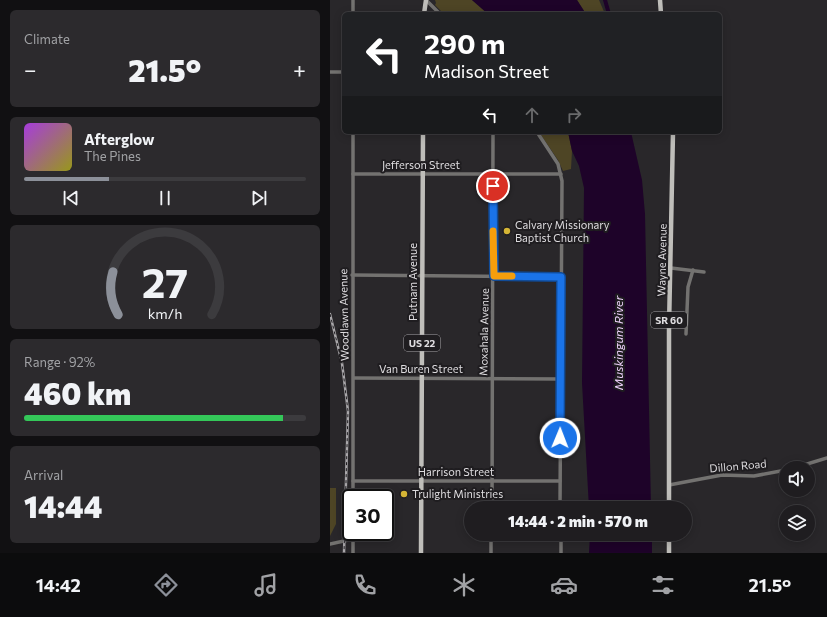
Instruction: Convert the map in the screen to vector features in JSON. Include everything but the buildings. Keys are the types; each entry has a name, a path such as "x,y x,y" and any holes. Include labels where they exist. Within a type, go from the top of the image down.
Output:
{"main road":[{"path":"424,12 426,0"},
{"path":"660,0 661,12"},
{"name":"Putnam Avenue","path":"421,553 423,134"},
{"name":"Wayne Avenue","path":"669,501 673,134"},
{"path":"669,541 669,553"}],"street":[{"path":"353,0 353,12"},
{"path":"426,0 438,12"},
{"path":"330,72 342,72"},
{"name":"Woodlawn Avenue","path":"353,134 353,489"},
{"name":"Moxahala Avenue","path":"492,501 494,276 493,134"},
{"path":"538,134 558,164 561,174 560,501"},
{"name":"Jefferson Street","path":"353,174 561,174"},
{"path":"671,268 704,272"},
{"path":"686,334 688,287 693,270"},
{"path":"352,275 561,277"},
{"name":"Van Buren Street","path":"354,378 561,379"},
{"path":"815,462 827,458"},
{"name":"Dillon Road","path":"669,485 722,475 754,476 779,471"},
{"name":"Harrison Street","path":"353,481 560,481"},
{"path":"330,544 344,541"},
{"path":"353,541 353,553"},
{"path":"491,541 491,553"},
{"path":"561,541 561,553"}],"shaded area":[{"path":"435,0 472,0 486,12 442,12 435,5"},
{"path":"577,0 599,0 604,12 585,12"},
{"path":"540,134 568,134 572,151 571,169 563,171 558,160"},
{"path":"330,488 336,488 336,524 330,536"}],"water":[{"path":"472,0 577,0 585,12 486,12"},
{"path":"568,134 631,134 642,180 645,214 651,501 589,501 582,383 584,188 579,166 572,151"},
{"path":"590,541 652,541 652,553 589,553"}],"waterway":[{"name":"Muskingum River","path":"605,0 608,12"}],"railway":[{"path":"330,314 342,363 348,411 344,553"}],"slow traffic":[{"path":"493,231 494,276 512,276"}],"place":[{"name":"Calvary Missionary Baptist Church","path":"507,231"},
{"name":"Trulight Ministries","path":"404,494"}],"route":[{"path":"493,186 494,276 561,277 560,438"}]}
